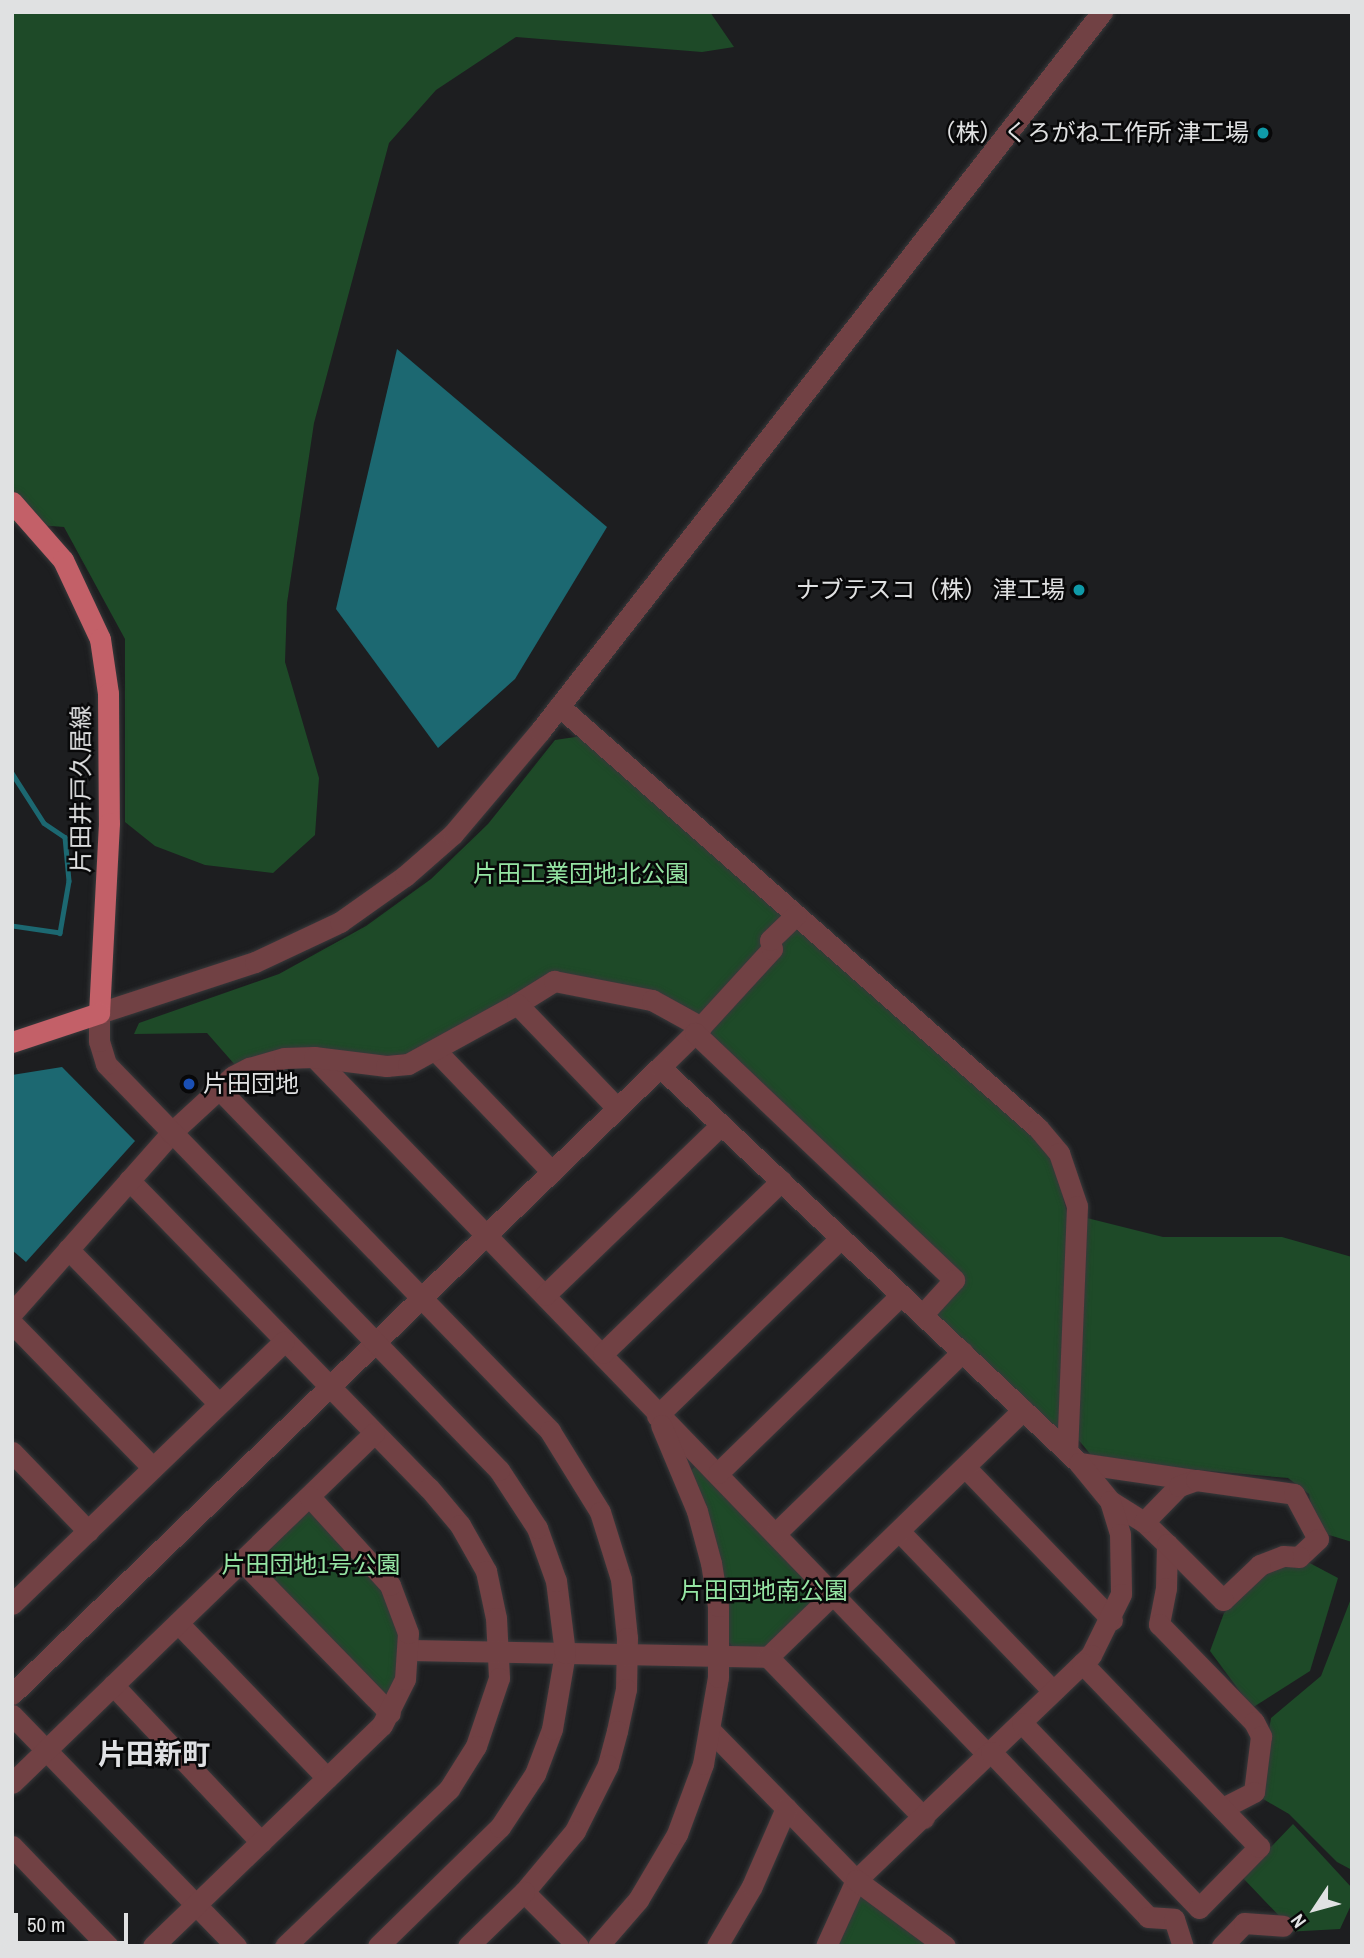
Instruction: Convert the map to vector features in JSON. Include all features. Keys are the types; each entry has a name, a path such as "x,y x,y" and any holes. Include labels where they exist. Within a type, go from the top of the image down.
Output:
{"main road":[{"name":"片田井戸久居線","path":"12,502 39,528 79,587 105,666 109,823 99,1013"},
{"path":"12,1042 99,1013"}],"street":[{"path":"378,1946 513,1810 546,1751 565,1653 556,1581 537,1528 499,1470 106,1064 99,1041 99,1013 255,962 367,904 453,834 559,706 1102,12"},
{"path":"559,706 1038,1129 1063,1161 1077,1206 1073,1457"},
{"path":"12,1695 698,1030 772,949 771,940 796,915"},
{"path":"12,1313 20,1288 68,1249 171,1133 219,1089 256,1066 314,1057 386,1066 437,1052 554,981 652,1000 698,1030 954,1280 922,1315"},
{"path":"517,1004 617,1108"},
{"path":"437,1052 552,1172"},
{"path":"314,1057 603,1353 657,1416 718,1473 1148,1917 1174,1919 1183,1946"},
{"path":"660,1067 1073,1457 1110,1501 1144,1522 1223,1600 1260,1564 1283,1556 1299,1557 1318,1539 1294,1494 1196,1480 1073,1457"},
{"path":"219,1089 550,1432 577,1469 600,1512 616,1560 628,1654 618,1731 593,1800 562,1850 524,1892 468,1946"},
{"path":"545,1294 721,1125"},
{"path":"129,1180 429,1488 473,1548 486,1571 499,1652 499,1678 487,1722 449,1789 285,1946"},
{"path":"603,1353 781,1181"},
{"path":"657,1416 841,1238"},
{"path":"68,1249 219,1404"},
{"path":"718,1473 901,1295"},
{"path":"12,1323 153,1468"},
{"path":"16,1594 89,1531 284,1341"},
{"path":"776,1533 962,1352"},
{"path":"768,1657 1023,1410"},
{"path":"598,1946 638,1900 677,1834 711,1731 721,1656 711,1563 697,1511 657,1416"},
{"path":"12,1783 374,1433"},
{"path":"12,1452 89,1531"},
{"path":"965,1467 1112,1620"},
{"path":"1144,1522 1179,1486 1196,1480"},
{"path":"153,1946 327,1778 390,1713 405,1679 408,1650 404,1615 390,1585 309,1496"},
{"path":"826,1946 856,1880 924,1818 1082,1663 1112,1620 1121,1594 1123,1570 1120,1534 1110,1501"},
{"path":"899,1531 1053,1691"},
{"path":"1167,1544 1166,1588 1159,1624 1254,1722 1261,1736 1254,1792 1222,1808"},
{"path":"242,1561 390,1713"},
{"path":"178,1623 327,1778"},
{"path":"408,1650 768,1657 924,1818"},
{"path":"1022,1723 1199,1908 1259,1847 1082,1663"},
{"path":"113,1685 261,1842"},
{"path":"12,1715 236,1946"},
{"path":"711,1731 856,1880 945,1946"},
{"path":"717,1946 752,1886 786,1808"},
{"path":"12,1846 108,1946"},
{"path":"524,1892 578,1946"},
{"path":"1222,1946 1244,1923 1283,1926"}],"green space":[{"path":"12,12 710,12 734,47 702,52 516,37 436,90 389,143 314,423 287,603 285,662 319,778 315,835 273,873 205,865 155,846 125,822 125,639 64,527 12,523"},
{"name":"片田工業団地北公園","path":"582,736 1036,1139 1055,1165 1067,1213 1163,1237 1282,1237 1352,1257 1352,1542 1316,1531 1309,1494 1288,1478 1096,1461 1062,1420 1061,1437 936,1320 936,1308 962,1282 708,1032 554,974 408,1054 236,1066 207,1033 134,1034 139,1023 279,974 366,926 431,879 488,824 555,740"},
{"name":"片田団地南公園","path":"697,1464 816,1586 817,1599 765,1648 734,1648 726,1639 689,1473"},
{"name":"片田団地1号公園","path":"313,1511 372,1574 396,1617 400,1652 393,1690 382,1696 258,1567 257,1556 302,1513"},
{"path":"1304,1560 1338,1578 1310,1671 1252,1708 1210,1651 1224,1613 1261,1573"},
{"path":"1352,1596 1352,1870 1337,1862 1289,1814 1258,1796 1271,1718 1321,1676"},
{"path":"1293,1824 1352,1888 1352,1903 1340,1929 1285,1932 1285,1922 1242,1877"},
{"path":"865,1895 933,1946 834,1946 856,1901"}],"water":[{"path":"397,349 607,527 515,679 438,748 336,609"},
{"path":"62,1067 135,1141 26,1262 12,1250 12,1075"}],"waterway":[{"path":"12,773 44,823 65,837 69,881 60,933 12,926"}],"place":[{"name":"（株）くろがね工作所 津工場","path":"1263,133"},
{"name":"ナブテスコ（株） 津工場","path":"1079,590"},
{"name":"片田団地","path":"189,1084"}],"district":[{"name":"片田新町","path":"154,1754"}]}
